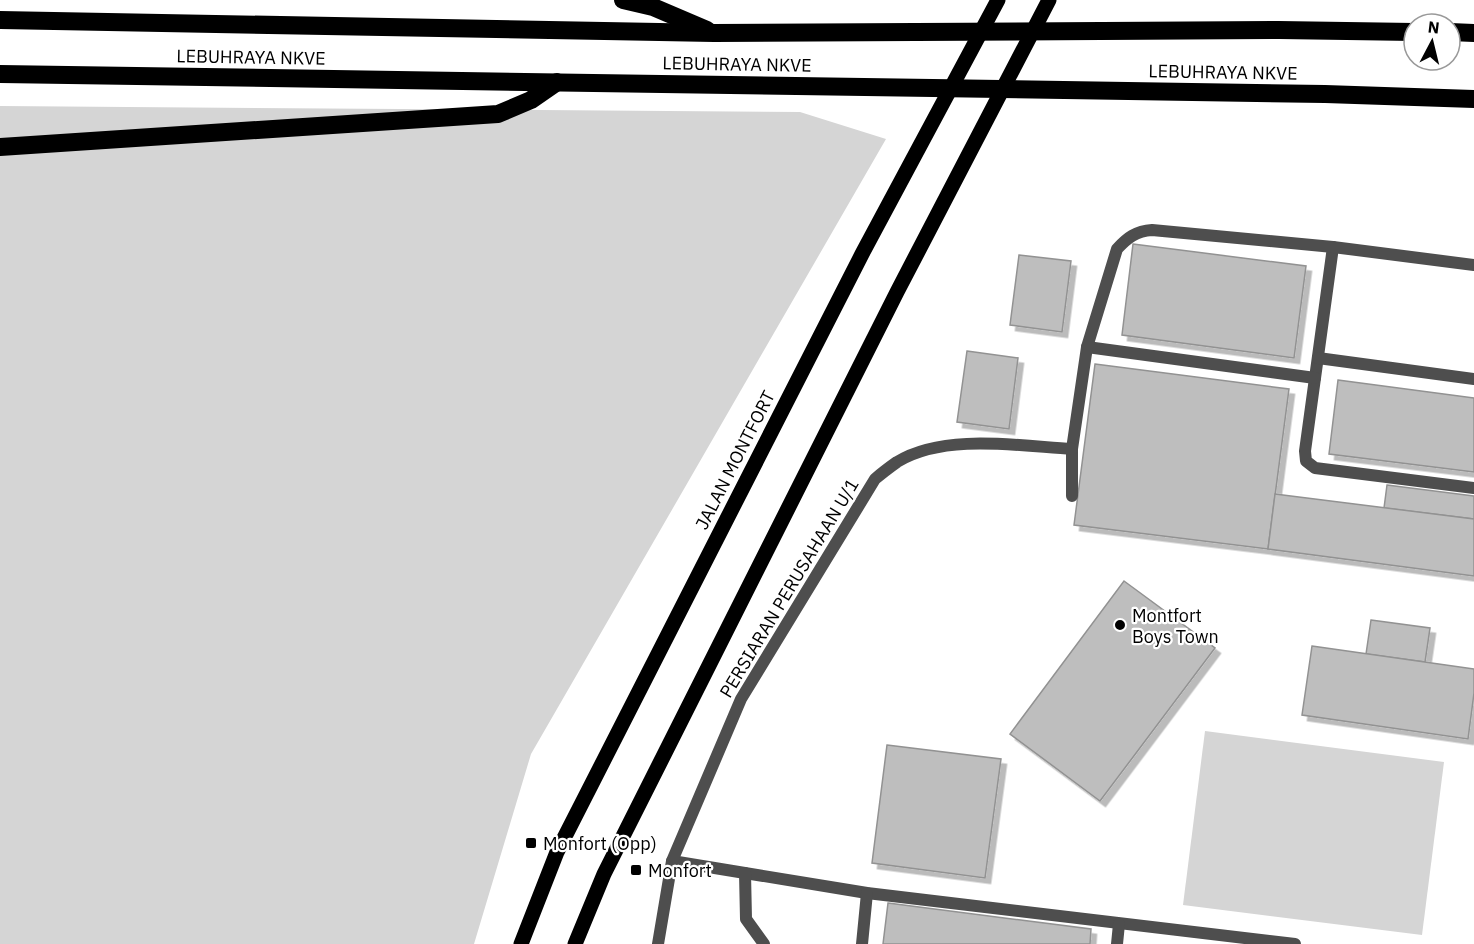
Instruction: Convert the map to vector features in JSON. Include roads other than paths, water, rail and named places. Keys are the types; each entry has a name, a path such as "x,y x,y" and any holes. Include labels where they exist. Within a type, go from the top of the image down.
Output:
{"highway":[{"path":"623,0 653,6 714,33"},
{"name":"LEBUHRAYA NKVE","path":"0,20 714,33 1267,30 1402,32"},
{"name":"LEBUHRAYA NKVE","path":"0,74 1325,94 1474,99"},
{"path":"0,147 498,114 531,99 557,82"}],"main road":[{"name":"JALAN MONTFORT","path":"521,944 557,852 862,254 998,0"},
{"path":"575,944 609,863 897,292 1049,0"}],"lane":[{"path":"1072,496 1072,449 1087,347 1117,249 1128,237 1141,231 1334,247 1474,265"},
{"path":"1334,247 1305,451 1306,461 1315,468 1474,488"},
{"path":"1087,347 1315,378"},
{"path":"1318,358 1474,379"},
{"name":"PERSIARAN PERUSAHAAN U/1","path":"658,944 672,861 741,699 875,479 898,461 930,449 967,443 1072,449"},
{"path":"672,861 867,893 1295,944"},
{"path":"746,873 746,919 764,944"},
{"path":"862,944 867,893"},
{"path":"1117,944 1119,924"}],"place":[{"name":"Montfort Boys Town","path":"1120,625"},
{"name":"Monfort (Opp)","path":"531,843"},
{"name":"Monfort","path":"636,870"}]}
